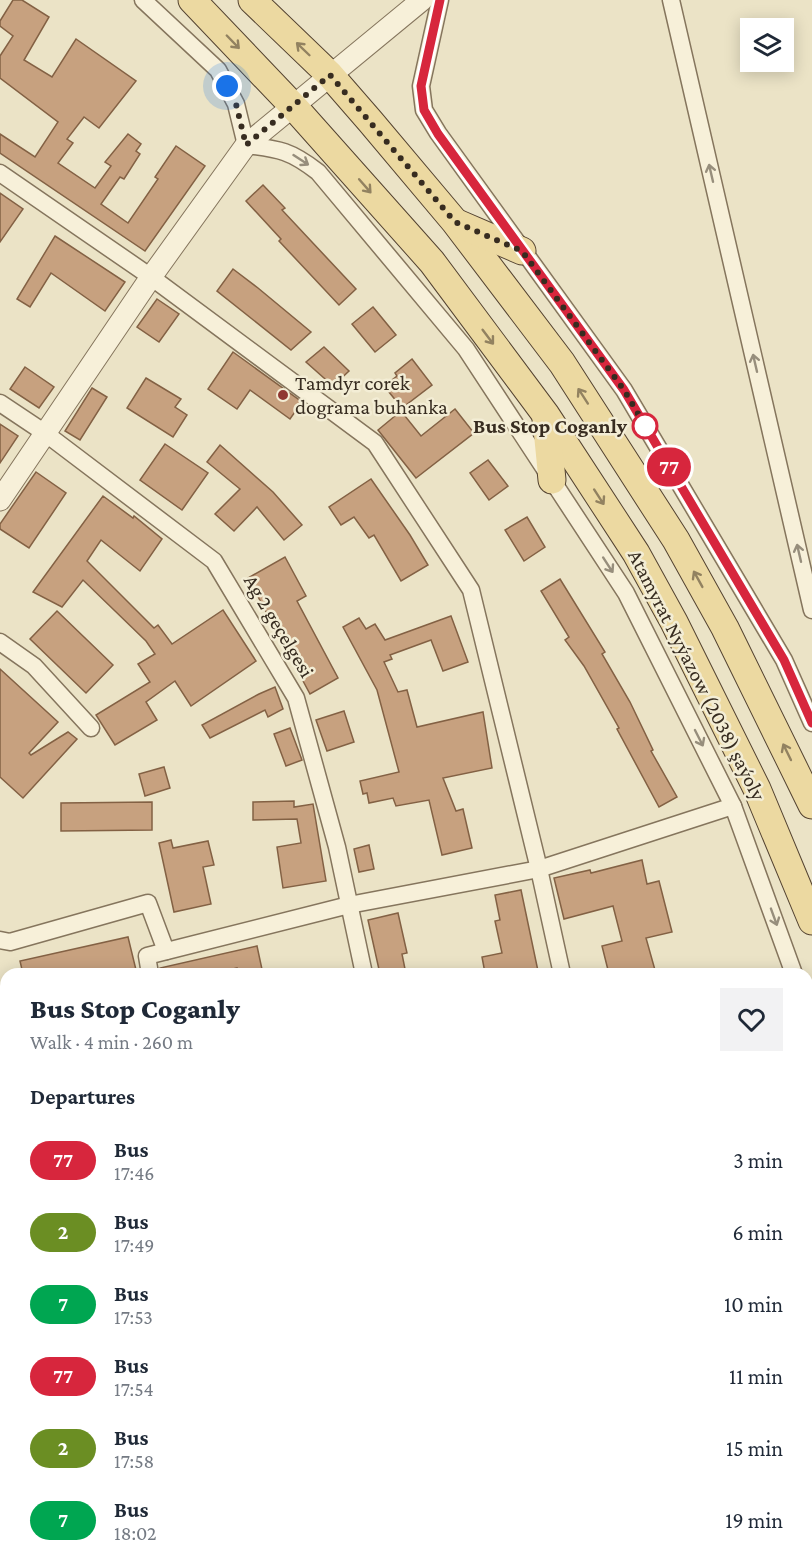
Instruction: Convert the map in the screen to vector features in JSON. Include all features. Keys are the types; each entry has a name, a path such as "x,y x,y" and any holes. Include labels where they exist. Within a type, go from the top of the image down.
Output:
{"main road":[{"name":"Atamyrat Nyýazow (2038) şaýoly","path":"192,0 294,107 432,262 546,415 636,553 674,622 757,789 812,921"},
{"name":"Atamyrat Nyýazow (2038) şaýoly","path":"252,0 330,75 455,222 562,363 676,540 730,638 812,806"},
{"path":"455,222 522,251"},
{"path":"546,415 552,480"}],"street":[{"path":"144,0 218,70 236,104 246,145"},
{"path":"0,500 151,277 246,145 422,0"},
{"path":"440,0 421,86 424,110 438,134 624,390 784,660 812,723"},
{"path":"671,0 812,610"},
{"path":"246,145 271,148 296,156 318,172 466,349 626,593 733,806 792,968"},
{"path":"0,173 151,277 375,443 471,590 540,868 561,968"},
{"name":"Ag 2 geçelgesi","path":"0,403 214,561 296,698 337,847 363,968"},
{"path":"0,642 34,666 91,728"},
{"path":"149,968 147,956 349,905 540,868 733,806"},
{"path":"0,940 10,942 148,903 166,951"}],"building":[{"path":"13,0 22,0 49,17 24,60 52,77 76,39 136,81 99,128 84,117 67,139 73,143 58,163 95,188 111,166 105,162 128,134 141,144 136,151 140,154 124,179 120,177 101,204 128,223 158,179 155,177 176,146 205,166 145,251 0,153 0,134 35,157 58,122 0,78 0,56 13,36 0,26 0,21"},
{"path":"263,185 285,208 282,210 356,289 339,305 279,241 281,239 246,201"},
{"path":"0,193 23,209 0,242"},
{"path":"55,236 125,282 105,311 51,273 30,307 17,299"},
{"path":"233,269 311,332 291,350 217,291"},
{"path":"157,299 179,314 159,342 137,327"},
{"path":"373,307 396,335 375,352 352,324"},
{"path":"324,347 349,371 333,386 306,362"},
{"path":"233,352 302,402 290,419 250,390 237,409 208,389"},
{"path":"412,359 432,385 402,408 384,386 397,376 395,373"},
{"path":"25,367 54,387 39,408 10,389"},
{"path":"146,378 181,399 175,407 187,415 173,437 127,408"},
{"path":"92,388 107,397 80,440 65,431"},
{"path":"455,409 474,433 416,478 378,430 401,411 421,436"},
{"path":"0,424 18,436 0,463"},
{"path":"165,444 208,473 182,510 140,480"},
{"path":"220,445 273,492 302,525 284,540 257,507 234,531 215,514 240,489 207,462"},
{"path":"488,460 508,486 489,500 470,473"},
{"path":"36,472 66,493 29,548 0,529 0,524"},
{"path":"371,479 428,565 401,581 374,535 369,538 354,517 341,525 329,507"},
{"path":"103,496 133,518 134,516 162,539 140,571 101,540 87,561 154,628 158,625 172,644 223,610 256,661 191,706 175,681 146,702 157,720 115,745 96,715 150,682 138,664 155,654 146,641 83,580 62,607 33,592"},
{"path":"527,517 545,547 524,561 505,530"},
{"path":"285,557 306,596 297,601 338,678 310,694 248,578"},
{"path":"560,579 605,652 602,654 630,702 653,750 651,751 677,797 659,807 617,729 619,728 584,666 565,640 569,637 541,591"},
{"path":"57,611 113,665 86,693 30,639"},
{"path":"451,616 468,662 443,671 431,640 390,655 392,659 384,662 398,692 407,690 417,727 483,712 492,768 443,778 456,811 463,809 472,848 442,855 429,800 396,806 393,798 369,803 367,793 363,794 360,781 399,772 377,690 343,627 359,618 366,629 375,624 385,640"},
{"path":"0,669 58,722 29,753 31,755 68,732 77,739 23,798 0,777"},
{"path":"275,687 283,709 268,717 265,710 210,738 202,725"},
{"path":"344,711 354,742 327,751 316,720"},
{"path":"290,728 302,760 286,766 274,734"},
{"path":"164,767 170,788 145,796 139,774"},
{"path":"294,801 294,807 313,804 326,881 283,888 277,847 301,843 297,819 253,820 253,802"},
{"path":"152,802 152,830 61,831 61,803"},
{"path":"171,840 173,848 208,841 214,865 203,867 211,904 174,912 159,843"},
{"path":"369,845 374,869 359,872 354,849"},
{"path":"642,860 647,884 659,881 672,932 646,938 654,968 608,968 602,946 622,941 613,906 564,919 554,878 590,870 591,873"},
{"path":"521,890 537,968 484,968 482,957 502,953 495,921 500,920 495,895"},
{"path":"398,913 407,953 402,954 405,968 379,968 368,920"},
{"path":"128,937 136,968 22,968 20,961"},
{"path":"257,946 262,968 237,968 160,968"}],"bus line":[{"name":"77","path":"440,0 421,86 424,110 438,134 624,390 784,660 812,723"}],"place":[{"name":"Tamdyr corek dograma buhanka","path":"283,395"},
{"name":"Bus Stop Coganly","path":"645,426"}],"route":[{"path":"227,86 236,104 246,145 330,75 455,222 522,251 624,390 647,429 645,426"}]}
